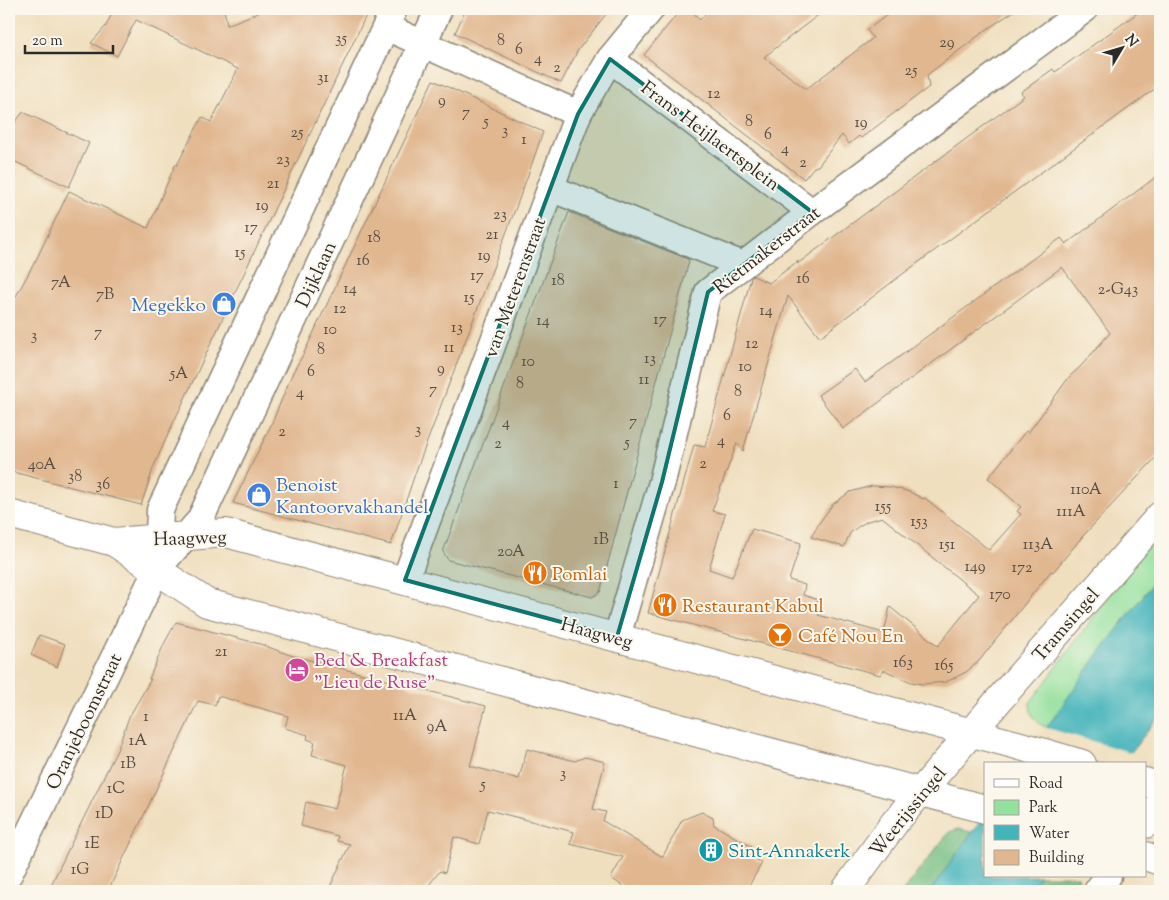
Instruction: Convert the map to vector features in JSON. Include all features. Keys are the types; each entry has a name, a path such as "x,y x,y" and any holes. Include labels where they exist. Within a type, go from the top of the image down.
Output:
{"main road":[{"name":"Haagweg","path":"9,514 114,542 207,603 978,806"},
{"name":"Tramsingel","path":"971,733 1160,516"},
{"name":"Haagweg","path":"114,542 226,533 1076,762"},
{"name":"Weerijssingel","path":"845,891 896,822 971,733"},
{"path":"1146,782 1160,787"},
{"path":"1146,823 1160,804"},
{"path":"1146,856 1160,861"}],"street":[{"name":"Dijklaan","path":"157,569 200,520 440,9"},
{"name":"van Meterenstraat","path":"405,580 578,114 610,59 651,9"},
{"name":"Rietmakerstraat","path":"617,637 662,482 708,292 812,212 1085,9"},
{"path":"157,569 160,510 390,18 423,43 578,114"},
{"name":"Frans Heijlaertsplein","path":"610,59 812,212"},
{"path":"550,188 743,265"},
{"name":"Oranjeboomstraat","path":"9,874 157,569"},
{"path":"1098,891 1107,878"}],"highlighted area":[{"path":"610,59 812,212 708,292 662,482 617,637 405,580 578,114"}],"green space":[{"path":"1160,532 1160,574 1097,656 1047,728 1043,726 1032,715 1030,703 1141,553"},
{"path":"958,829 972,832 930,891 903,891 949,832"},
{"path":"1039,878 1078,878 1079,881 1072,891 1029,891"}],"water":[{"path":"1160,574 1160,715 1124,762 1022,762 1097,656"},
{"path":"984,815 984,878 1039,878 1029,891 930,891"}],"pier":[{"path":"1045,727 1133,753 1127,762 1020,762"}],"building":[{"path":"114,9 224,9 227,25 267,9 369,9 169,432 154,466 141,505 9,471 9,309 37,258 69,191 148,228 175,165 177,165 202,117 211,122 238,69 136,20 117,56 91,43 106,26"},
{"path":"466,9 610,9 578,50 561,83 455,33"},
{"path":"681,9 690,9 700,20 709,9 826,9 764,57 806,89 873,38 867,30 895,9 1017,9 927,75 929,87 861,138 859,136 849,144 842,135 818,166 814,167 804,179 644,55"},
{"path":"1143,9 1160,9 1160,85 820,337 788,296 743,451 737,443 712,511 725,514 709,569 732,577 752,529 801,543 789,580 805,585 803,595 818,600 814,612 819,613 818,615 884,633 890,607 938,646 979,595 882,517 868,521 850,533 844,547 811,537 833,504 850,492 872,486 891,487 910,492 923,499 925,498 989,550 1021,514 1017,511 1021,507 988,478 1026,431 1028,433 1070,376 1110,333 1062,267 843,429 818,395 855,369 865,382 1061,238 1066,244 1160,174 1160,453 1083,536 1053,572 1051,571 979,661 966,672 946,682 923,684 911,682 884,670 880,675 648,613 694,445 705,447 751,278 753,276 769,283 798,261 797,264 1024,96 1021,92 1053,69 1055,72 1061,68"},
{"path":"433,80 543,132 416,471 391,545 233,503 272,423 293,372 303,355"},
{"path":"23,112 89,143 69,187 9,159 9,131"},
{"path":"569,212 689,261 600,592 592,597 448,560 443,552"},
{"path":"176,622 260,644 290,655 486,706 470,766 519,779 527,749 575,761 585,757 605,762 593,809 606,812 603,821 663,856 682,820 702,812 713,818 714,825 752,847 747,854 762,863 746,891 630,891 611,878 623,857 570,844 574,832 488,810 479,844 454,837 445,873 440,871 424,891 328,891 350,844 337,841 338,836 301,826 306,802 335,809 347,765 312,755 315,742 307,739 308,735 285,728 288,716 218,696 215,705 198,701 108,891 48,891 118,748 129,717 151,679 149,679 164,644"},
{"path":"39,635 65,644 57,667 31,655"}],"place":[{"name":"Megekko","path":"224,304"},
{"name":"Benoist Kantoorvakhandel","path":"259,495"},
{"name":"Pomlai","path":"535,573"},
{"name":"Restaurant Kabul","path":"665,605"},
{"name":"Café Nou En","path":"780,635"},
{"name":"Bed & Breakfast \"Lieu de Ruse\"","path":"297,670"},
{"name":"Sint-Annakerk","path":"711,850"}]}
